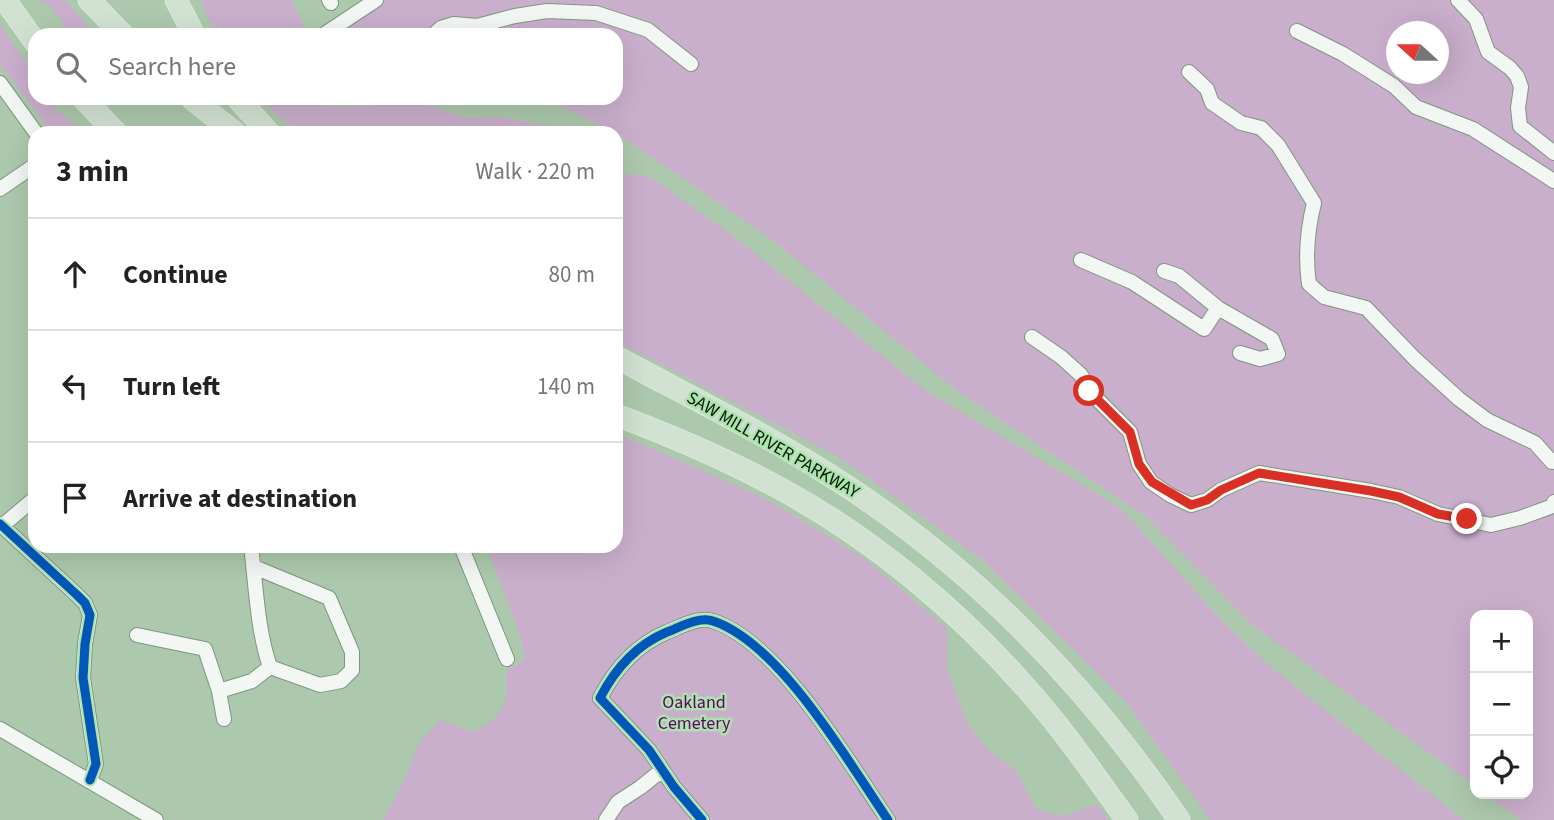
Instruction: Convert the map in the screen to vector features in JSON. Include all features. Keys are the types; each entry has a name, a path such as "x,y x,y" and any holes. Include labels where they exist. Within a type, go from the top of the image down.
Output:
{"highway":[{"path":"5,0 28,32"},
{"path":"89,0 116,28"},
{"path":"176,0 190,28"},
{"path":"90,105 109,126"},
{"path":"200,105 225,126"},
{"path":"243,105 263,126"},
{"name":"SAW MILL RIVER PARKWAY","path":"623,361 807,461 888,514 926,544 1000,607 1051,659 1129,752 1179,820"},
{"name":"SAW MILL RIVER PARKWAY","path":"623,418 695,446 783,490 866,543 905,573 968,628 1014,674 1058,726 1127,820"}],"street":[{"path":"334,28 376,0"},
{"path":"1458,0 1476,19 1488,52 1517,76 1521,87 1518,108 1520,126 1554,153"},
{"path":"441,28 454,24 477,26 547,11 596,13 648,30 691,64"},
{"path":"1297,31 1343,54 1394,86 1416,107 1473,129 1554,181"},
{"path":"1189,72 1207,89 1212,103 1241,123 1261,128 1278,145 1308,191 1314,203 1308,229 1306,262 1309,284 1324,297 1366,308 1415,359 1459,399 1487,420 1535,443 1553,467"},
{"path":"0,82 31,126"},
{"path":"0,189 28,170"},
{"path":"1081,260 1132,282 1204,329 1218,309"},
{"path":"1164,271 1179,276 1218,309 1272,339 1278,354 1260,359 1240,353"},
{"path":"1032,337 1081,375 1089,391 1130,432 1139,464 1152,482 1191,505 1207,500 1221,490 1259,473 1399,497 1438,514 1491,525 1553,506 1554,502"},
{"path":"28,504 1,525 28,550"},
{"path":"31,553 85,603 90,615 83,678 96,764 90,780"},
{"path":"252,553 265,653 270,667"},
{"path":"464,553 507,659"},
{"path":"254,567 329,598 352,652 352,670 341,681 320,685 270,667"},
{"path":"702,820 674,787 649,750 600,698 614,672 631,654 660,635 692,622 711,620 741,635 779,669 815,712 888,820"},
{"path":"137,635 205,649 219,691 224,719"},
{"path":"219,691 252,681 270,667"},
{"path":"0,729 156,820"},
{"path":"606,820 618,802 662,770"}],"green space":[{"path":"36,0 66,0 89,28 67,28 47,3"},
{"path":"200,0 291,0 304,25 303,28 213,28"},
{"path":"369,0 1554,0 1554,820 1520,820 1493,799 1533,799 1533,610 1470,610 1470,782 1251,624 1145,516 960,393 771,239 623,138 623,126 600,126 559,105 623,105 623,28 327,28"},
{"path":"0,24 28,66 28,101 0,64"},
{"path":"31,105 54,105 76,126 46,126"},
{"path":"265,105 431,105 465,118 498,117 548,126 291,126"},
{"path":"623,174 649,176 735,237 925,390 1122,509 1222,621 1270,666 1464,820 1210,820 1128,704 985,562 839,457 623,345"},
{"name":"Oakland Cemetery","path":"623,436 765,498 864,558 947,628 947,668 966,721 987,749 1016,770 1037,810 1063,816 1098,804 1108,820 383,820 403,783 420,741 441,720 473,732 498,715 505,701 506,671 525,659 518,629 489,553 623,553"}],"cycle path":[{"path":"0,524 28,550"},
{"path":"31,553 85,603 90,615 83,678 96,764 90,780"},
{"path":"702,820 674,787 649,750 600,698 612,677 636,651 656,637 696,621 708,620 738,634 763,653 788,679 833,738 888,820"}],"route":[{"path":"1089,391 1130,432 1139,464 1152,482 1191,505 1207,500 1221,490 1259,473 1399,497 1438,514 1467,519"}]}
